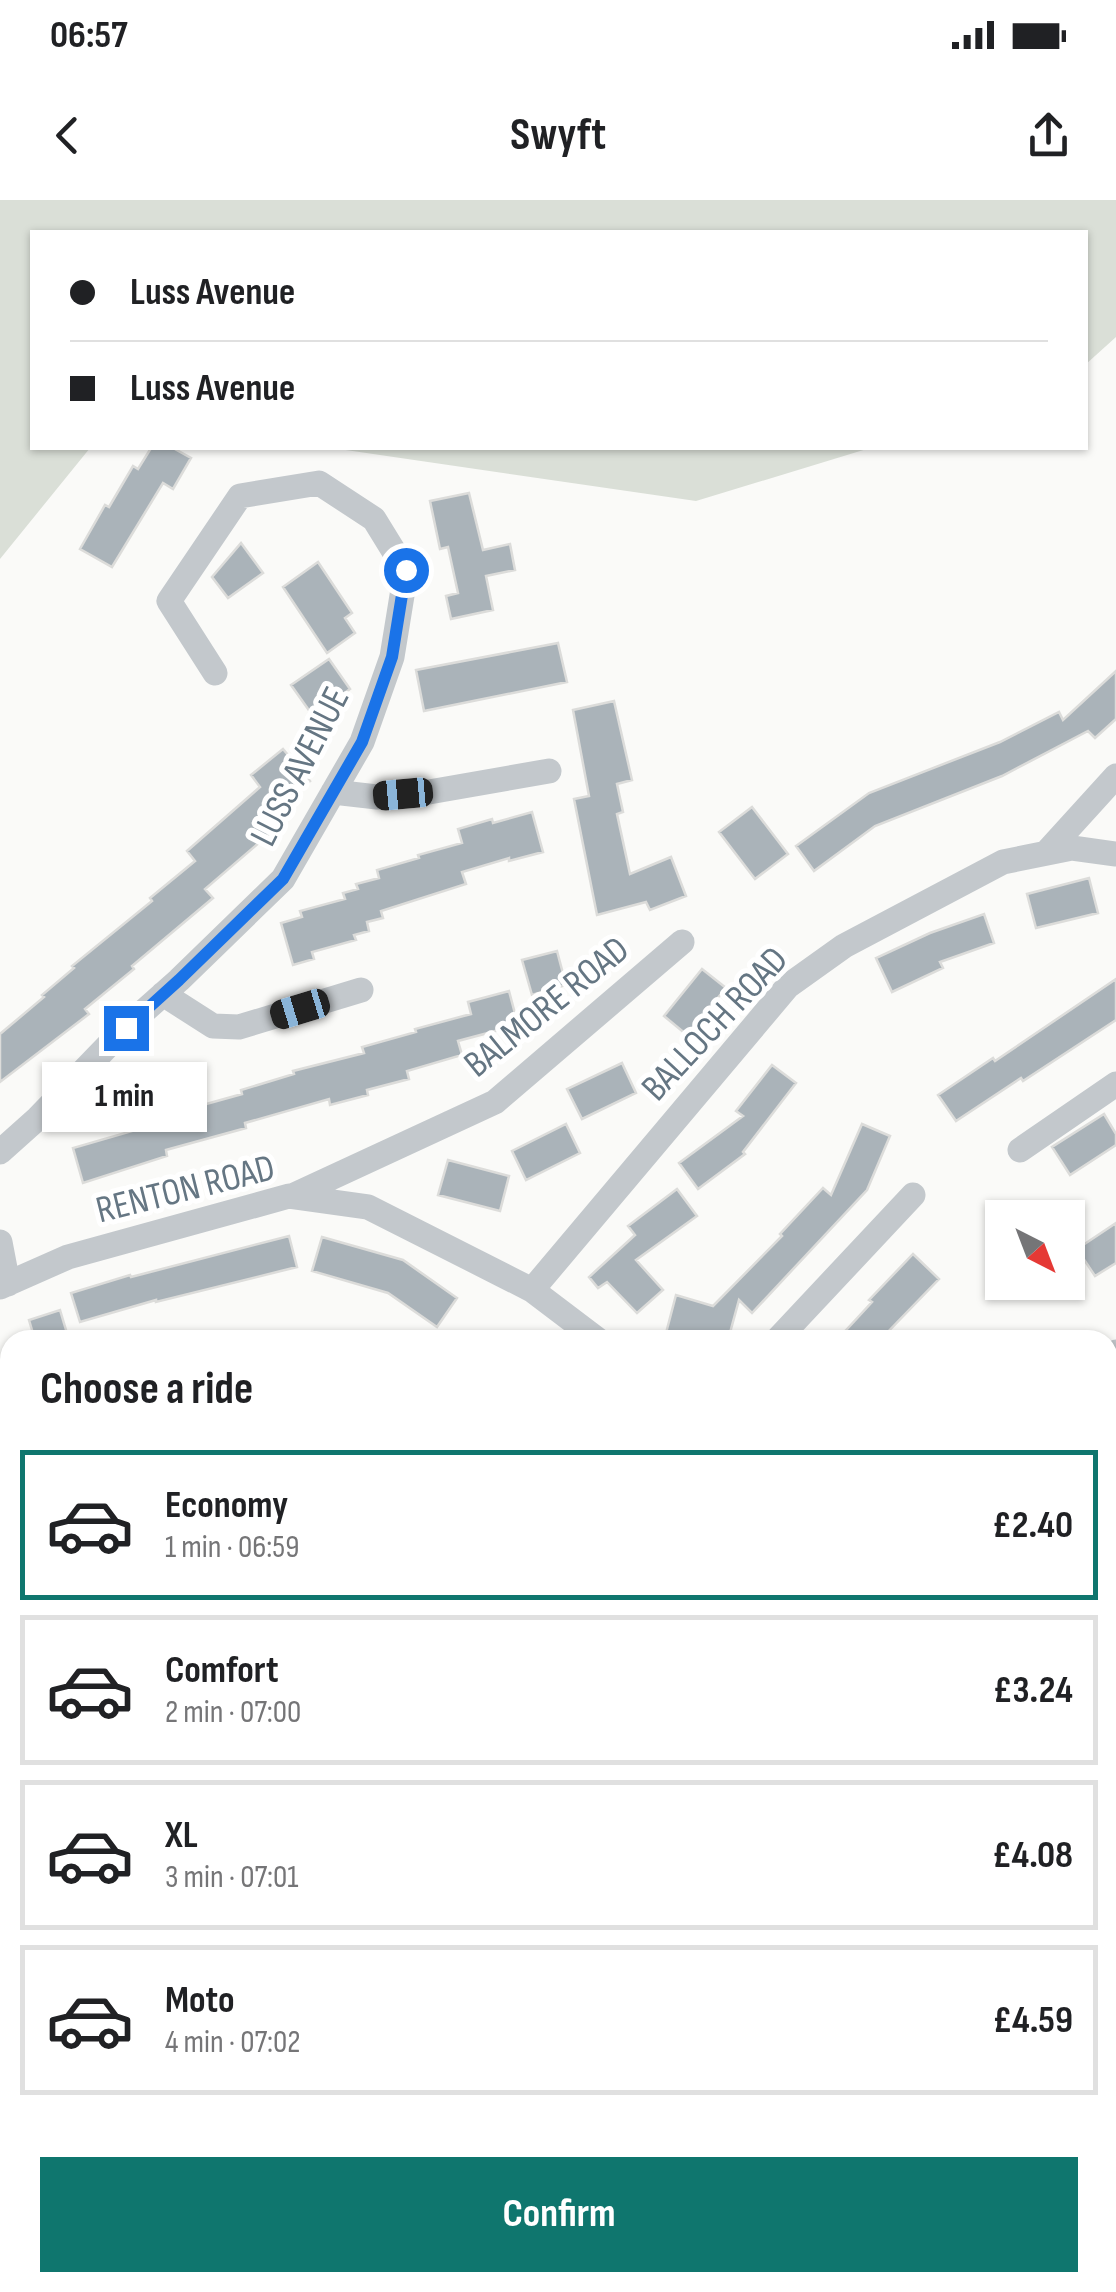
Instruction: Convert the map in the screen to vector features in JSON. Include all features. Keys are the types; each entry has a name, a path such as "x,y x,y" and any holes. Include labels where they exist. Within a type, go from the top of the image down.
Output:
{"street":[{"name":"LUSS AVENUE","path":"0,1152 283,879 362,742 392,657 406,570 374,519 320,482 240,496 169,600 215,673"},
{"path":"333,792 376,797 412,794 549,771"},
{"path":"1046,854 1116,776"},
{"name":"BALLOCH ROAD","path":"532,1290 788,986 844,946 1003,862 1072,848 1116,854"},
{"name":"BALMORE ROAD","path":"290,1196 495,1102 682,942"},
{"path":"163,994 213,1026 239,1027 360,990"},
{"path":"1020,1150 1116,1084"},
{"path":"786,1330 912,1195"},
{"name":"RENTON ROAD","path":"4,1285 68,1257 290,1196 368,1206 532,1290 585,1330"},
{"path":"0,1242 4,1285"}],"shaded area":[{"path":"0,200 1116,200 1116,337 1088,362 1088,230 30,230 30,450 88,450 0,559"},
{"path":"346,450 863,450 696,501"}],"building":[{"path":"150,450 177,450 191,458 173,489 163,483 112,567 80,549 133,466 138,469"},
{"path":"469,493 483,550 510,544 515,570 486,576 493,610 451,619 446,596 458,593 448,547 440,549 430,501"},
{"path":"241,543 263,573 228,598 212,577"},
{"path":"318,562 352,613 345,618 355,633 327,653 283,587"},
{"path":"558,643 567,682 424,711 416,670"},
{"path":"329,659 350,689 313,716 291,685"},
{"path":"1116,671 1116,719 1095,738 1088,731 1002,776 875,826 814,871 796,846 869,793 1000,742 1059,712 1063,720"},
{"path":"614,701 632,780 617,784 623,812 617,814 630,874 671,857 686,896 650,910 646,902 597,915 574,799 589,796 573,710"},
{"path":"283,749 310,781 265,818 275,829 205,889 213,898 85,1009 89,1014 0,1082 0,1034 44,997 72,966 195,861 187,851 260,787 251,775"},
{"path":"752,807 788,854 755,879 719,832"},
{"path":"532,812 543,852 462,872 466,884 381,911 383,918 367,922 369,931 354,935 356,940 312,952 314,959 293,965 281,923 302,917 300,911 345,899 343,893 358,889 356,884 379,878 377,870 462,843 458,829"},
{"path":"1089,878 1098,913 1036,928 1027,894"},
{"path":"984,914 994,943 940,962 943,968 892,992 876,958"},
{"path":"557,951 566,985 532,995 522,960"},
{"path":"702,969 726,988 687,1035 664,1016"},
{"path":"1116,979 1116,1020 956,1121 938,1095"},
{"path":"509,991 518,1025 458,1041 462,1055 407,1071 409,1079 367,1090 368,1095 330,1105 329,1099 245,1123 246,1128 166,1150 167,1156 83,1183 73,1148 153,1125 138,1073 161,1067 174,1113 242,1094 241,1090 294,1074 293,1071 364,1053 362,1047 471,1014 468,1002"},
{"path":"622,1063 636,1093 582,1119 567,1089"},
{"path":"772,1065 796,1083 745,1154 698,1189 679,1163 743,1116 736,1111"},
{"path":"1104,1114 1116,1134 1116,1145 1070,1175 1052,1147"},
{"path":"566,1124 580,1153 526,1180 512,1151"},
{"path":"862,1124 890,1136 867,1190 752,1313 739,1300 731,1330 667,1330 676,1295 713,1306 823,1188 831,1195"},
{"path":"448,1160 509,1176 500,1211 438,1195"},
{"path":"677,1189 697,1216 636,1260 663,1290 637,1313 607,1282 598,1288 589,1277 635,1235 628,1226"},
{"path":"1116,1223 1116,1263 1095,1276 1085,1261 1085,1244"},
{"path":"289,1236 297,1267 80,1322 71,1293"},
{"path":"322,1237 403,1260 457,1298 437,1327 388,1293 312,1271"},
{"path":"913,1254 939,1279 890,1330 846,1330 872,1302 869,1300"},
{"path":"60,1310 66,1330 32,1330 29,1320"}],"route":[{"path":"126,1028 283,879 362,742 392,657 406,570"}]}
